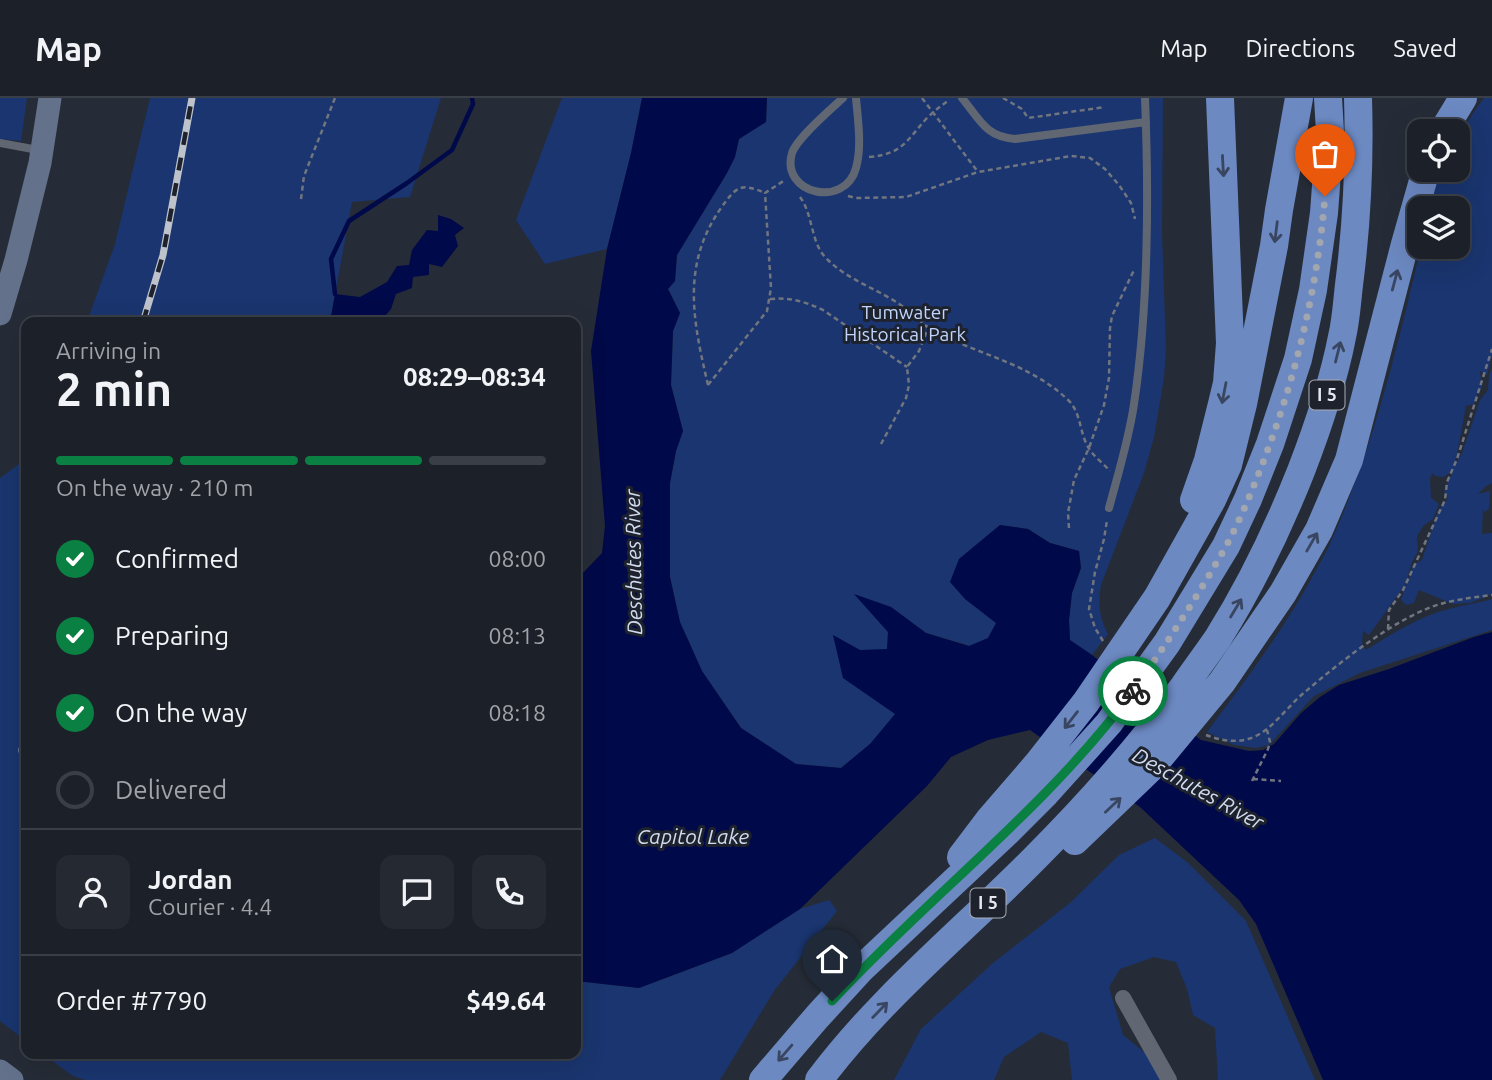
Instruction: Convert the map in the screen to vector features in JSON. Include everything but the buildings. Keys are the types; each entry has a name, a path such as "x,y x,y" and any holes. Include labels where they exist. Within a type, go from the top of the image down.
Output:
{"highway":[{"path":"1140,625 1139,614 1175,545 1201,481 1227,383 1230,319 1220,98"},
{"name":"I 5","path":"998,826 1046,793 1109,723 1167,643 1226,546 1248,499 1270,444 1298,359 1313,290 1324,213 1330,132 1328,98"},
{"path":"1450,119 1463,98"},
{"name":"I 5","path":"1039,863 1153,729 1217,640 1270,543 1312,442 1343,336 1356,227 1359,102"},
{"path":"763,1080 861,969 917,916 998,826 1039,762 1086,702 1140,625 1212,500 1228,465 1243,404 1274,246 1297,107"},
{"path":"819,1080 876,1014 941,947 1039,863 1095,822 1151,768 1222,682 1283,593 1319,530 1349,460 1423,182"}],"main road":[{"path":"0,314 42,151 50,98"},
{"path":"0,1071 12,1080"}],"street":[{"path":"1123,998 1169,1080"}],"lane":[{"path":"843,98 798,142 792,152 792,173 809,190 822,193 835,191 856,171 859,153 856,98"},
{"path":"962,98 988,131 1000,138 1015,139 1146,122"},
{"path":"1109,508 1134,406 1142,341 1148,197 1145,98"},
{"path":"0,143 42,151"}],"path":[{"path":"301,200 304,176 335,98"},
{"path":"922,98 978,172"},
{"path":"1003,98 1022,109 1028,118 1105,107"},
{"path":"864,158 889,154 900,149 933,112 949,100"},
{"path":"853,188 845,195 856,198 906,197 978,172 1072,156 1090,158 1105,169 1119,185 1131,203 1137,226"},
{"path":"765,193 771,288 767,312 708,385 696,323 693,290 695,265 712,221 733,191 750,187 765,193 786,182 782,174"},
{"path":"792,190 808,212 817,245 835,267 906,308 928,328 1033,374 1051,386 1070,401 1079,416 1080,430 1089,448 1116,478"},
{"path":"808,212 811,207"},
{"path":"1069,528 1068,513 1074,480 1089,448 1110,378 1112,316 1136,266"},
{"path":"770,299 784,298 816,306 907,367"},
{"path":"880,444 906,398 909,385 907,367 919,351 928,328"},
{"path":"1388,629 1389,610 1403,590 1445,500 1447,482 1457,459 1492,349"},
{"path":"1095,628 1089,609 1109,508"},
{"path":"1206,735 1223,741 1248,739 1266,729 1302,694 1388,629 1443,603 1492,595"},
{"path":"1266,729 1270,742 1252,780 1281,780"}],"green space":[{"path":"0,98 27,98 21,141 0,139"},
{"path":"150,98 441,98 410,197 352,202 331,317 89,317 115,244"},
{"path":"562,98 642,98 607,249 545,264 516,220"},
{"name":"Tumwater Historical Park","path":"767,98 1163,98 1164,378 1154,437 1144,473 1101,585 1100,610 1108,634 1092,655 1070,640 1072,593 1081,568 1079,551 1050,543 1028,529 1000,525 959,559 985,615 997,623 988,638 970,646 926,633 891,607 856,595 888,632 887,650 860,650 834,636 843,677 896,714 870,744 841,768 796,764 741,728 702,671 680,622 670,577 670,483 683,431 671,385 673,331 680,313 668,289 675,281 677,255 727,173 735,157 739,139 766,122"},
{"path":"1484,98 1492,98 1492,356 1487,375 1480,371 1482,389 1474,404 1466,406 1455,465 1462,453 1480,400 1488,390 1492,368 1492,483 1478,494 1490,491 1489,509 1484,512 1483,509 1482,534 1492,533 1492,594 1470,603 1453,604 1419,590 1414,603 1406,605 1401,600 1413,565 1422,560 1438,511 1448,498 1444,491 1454,469 1444,477 1432,473 1431,498 1439,504 1433,519 1423,526 1417,537 1418,551 1405,585 1369,635 1363,631 1362,644 1366,650 1427,616 1492,599 1492,630 1360,673 1314,696 1269,745 1256,748 1234,745 1207,732 1285,622 1329,546 1345,510 1371,436 1418,259 1470,259 1470,196 1433,196 1437,182 1470,182 1470,119"},
{"path":"21,463 21,1037 0,1021 0,478"},
{"path":"1155,838 1187,862 1246,921 1315,1080 1218,1080 1215,1028 1193,1015 1187,989 1176,962 1154,957 1120,969 1109,987 1123,1035 1159,1064 1167,1080 1072,1080 1068,1043 1041,1032 1004,1057 994,1080 894,1080 921,1029 993,963 1070,903 1119,855"},
{"path":"829,900 837,911 774,991 720,1080 85,1080 73,1076 50,1059 581,1059 581,982 639,988 732,953 800,909"}],"water":[{"name":"Capitol Lake","path":"642,98 767,98 766,122 739,139 735,157 727,173 677,255 675,281 668,289 680,313 673,331 671,385 683,431 670,483 670,577 680,622 702,671 741,728 796,764 841,768 870,744 895,714 843,678 833,635 860,650 887,649 888,632 854,594 891,607 926,633 969,646 988,638 996,623 965,599 950,582 959,559 1000,525 1028,529 1050,543 1079,551 1081,568 1072,593 1070,640 1201,740 1249,751 1263,750 1274,744 1301,713 1339,685 1492,632 1492,1080 1323,1080 1256,924 1239,900 1140,807 1030,730 988,740 951,757 927,786 800,909 732,953 639,988 581,982 581,575 602,553 605,526 591,351 607,249"},
{"path":"438,215 451,219 464,228 455,235 458,246 442,267 429,264 429,275 413,277 412,288 396,294 391,309 384,317 331,317 335,294 360,297 387,282 397,266 409,265 412,250 427,230 438,231"}],"waterway":[{"path":"335,294 331,259 349,221 452,150 473,104 472,98"}],"railway":[{"path":"144,317 163,255 192,98"}],"way so far":[{"path":"1133,691 1167,643 1226,546 1270,444 1298,359 1313,290 1325,196"}],"route":[{"path":"832,1001 861,969 1046,793 1078,760 1133,691"}],"water label":[{"name":"Deschutes River","path":"634,562"},
{"name":"Deschutes River","path":"1198,789"}]}
